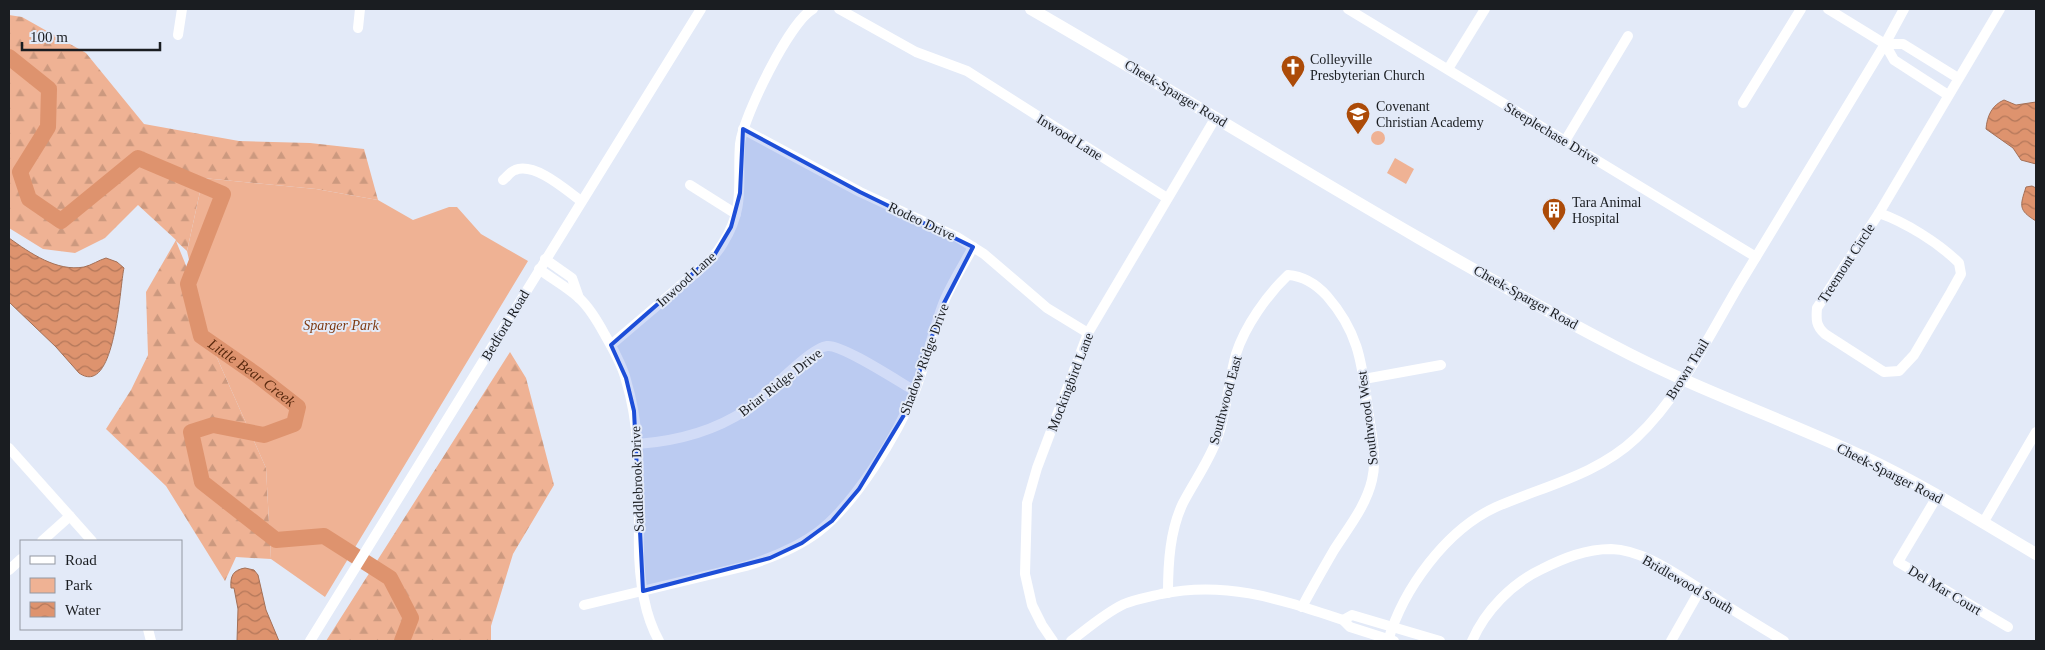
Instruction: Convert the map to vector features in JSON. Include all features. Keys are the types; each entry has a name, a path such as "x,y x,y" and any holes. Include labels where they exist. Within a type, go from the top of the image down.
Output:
{"main road":[{"name":"Cheek-Sparger Road","path":"1032,9 1472,268 1611,345 1682,380 1792,425 1867,459 1938,495 2036,554"}],"street":[{"path":"178,35 182,9"},
{"path":"358,28 360,9"},
{"name":"Bedford Road","path":"310,641 701,9"},
{"name":"Inwood Lane","path":"611,345 715,254 723,244 736,214 740,193 740,144 743,129 763,82 805,13 812,9"},
{"name":"Inwood Lane","path":"839,9 916,52 967,71 1166,198"},
{"name":"Steeplechase Drive","path":"1348,9 1756,257"},
{"path":"1448,69 1485,9"},
{"path":"1743,103 1801,9"},
{"path":"1828,9 1885,44 1894,60 1948,95"},
{"name":"Brown Trail","path":"1391,641 1393,626 1420,575 1435,556 1460,532 1495,508 1576,476 1622,450 1654,420 1682,380 1885,44 1904,9"},
{"name":"Treemont Circle","path":"1879,213 1900,222 1948,252 1959,262 1960,274 1951,292 1914,355 1898,371 1884,372 1825,334 1818,328 1816,317 1818,308 1879,213 2000,9"},
{"path":"1565,141 1628,36"},
{"path":"1885,44 1903,44 1958,78"},
{"name":"Mockingbird Lane","path":"1053,641 1032,605 1025,574 1027,503 1037,468 1088,333 1166,198 1216,117"},
{"name":"Rodeo Drive","path":"743,129 860,192 957,236 1047,308 1088,333"},
{"path":"504,180 514,170 527,168 543,174 581,201"},
{"path":"690,185 736,214"},
{"name":"Shadow Ridge Drive","path":"584,605 762,561 802,543 818,533 844,508 859,489 895,432 915,391 942,305 973,247"},
{"name":"Saddlebrook Drive","path":"545,259 572,278 579,298"},
{"name":"Saddlebrook Drive","path":"539,269 579,298 592,313 611,345 626,378 634,411 638,444 638,554 643,591 650,618 659,641"},
{"name":"Southwood West","path":"1288,274 1296,275 1314,284 1328,298 1352,332 1364,379 1374,449 1373,478 1368,492 1356,518 1333,552 1302,606"},
{"name":"Southwood East","path":"1168,592 1168,566 1176,524 1182,506 1217,440 1237,353 1256,315 1278,284 1288,274"},
{"name":"Briar Ridge Drive","path":"638,444 671,442 704,432 722,424 746,410 766,395 804,359 818,349 827,346 850,354 915,391"},
{"path":"1364,379 1441,365"},
{"path":"1983,523 2036,432"},
{"path":"9,448 91,540"},
{"name":"Del Mar Court","path":"1938,495 1898,562 2008,627"},
{"path":"43,540 70,516"},
{"name":"Bridlewood South","path":"1472,641 1484,620 1516,584 1544,568 1582,552 1612,549 1637,555 1660,565 1784,641"},
{"path":"9,570 20,560"},
{"path":"1071,641 1106,615 1139,599 1168,592 1209,588 1245,591 1302,606 1344,620 1350,627 1391,641"},
{"path":"1671,641 1700,590"},
{"path":"1344,620 1352,615 1440,641"}],"highlighted area":[{"path":"743,129 860,192 973,247 943,305 904,415 859,489 832,521 802,543 770,558 643,591 634,411 626,378 611,345 715,254 731,227 740,193"}],"green space":[{"path":"9,15 22,17 86,53 144,124 239,141 310,143 364,149 378,200 316,189 203,178 187,251 176,241 198,295 205,331 266,468 271,559 236,557 225,581 166,486 106,429 131,390 148,355 146,292 176,240 138,205 105,238 75,253 43,249 9,228"},
{"path":"1375,131 1381,131 1385,138 1381,145 1375,145 1371,141 1371,135"},
{"path":"1395,158 1414,169 1406,184 1387,173"},
{"name":"Sparger Park","path":"203,178 316,189 378,200 413,220 449,207 457,207 481,234 528,261 325,597 271,559 266,468 205,331 187,251"},
{"path":"510,352 526,378 554,485 513,554 491,626 491,641 326,641"}],"water":[{"path":"2004,100 2016,105 2036,102 2036,164 2021,160 2013,148 1986,129 1991,111"},
{"path":"2032,186 2036,188 2036,221 2026,214 2022,207 2022,199 2026,187"},
{"path":"9,238 44,260 64,267 84,267 106,258 117,262 124,268 114,336 101,370 91,377 79,373 56,347 9,302"},
{"path":"245,568 254,570 258,575 266,610 279,641 237,641 238,609 234,588 231,588 231,580 235,572"}],"waterway":[{"name":"Little Bear Creek","path":"9,57 49,89 48,127 20,172 29,199 61,221 138,158 223,194 188,284 201,336 257,375 298,407 294,424 264,435 213,425 191,432 202,482 276,540 324,536 390,578 411,618 402,641"}],"place":[{"name":"Colleyville Presbyterian Church","path":"1293,88"},
{"name":"Covenant Christian Academy","path":"1358,135"},
{"name":"Tara Animal Hospital","path":"1554,231"}]}
